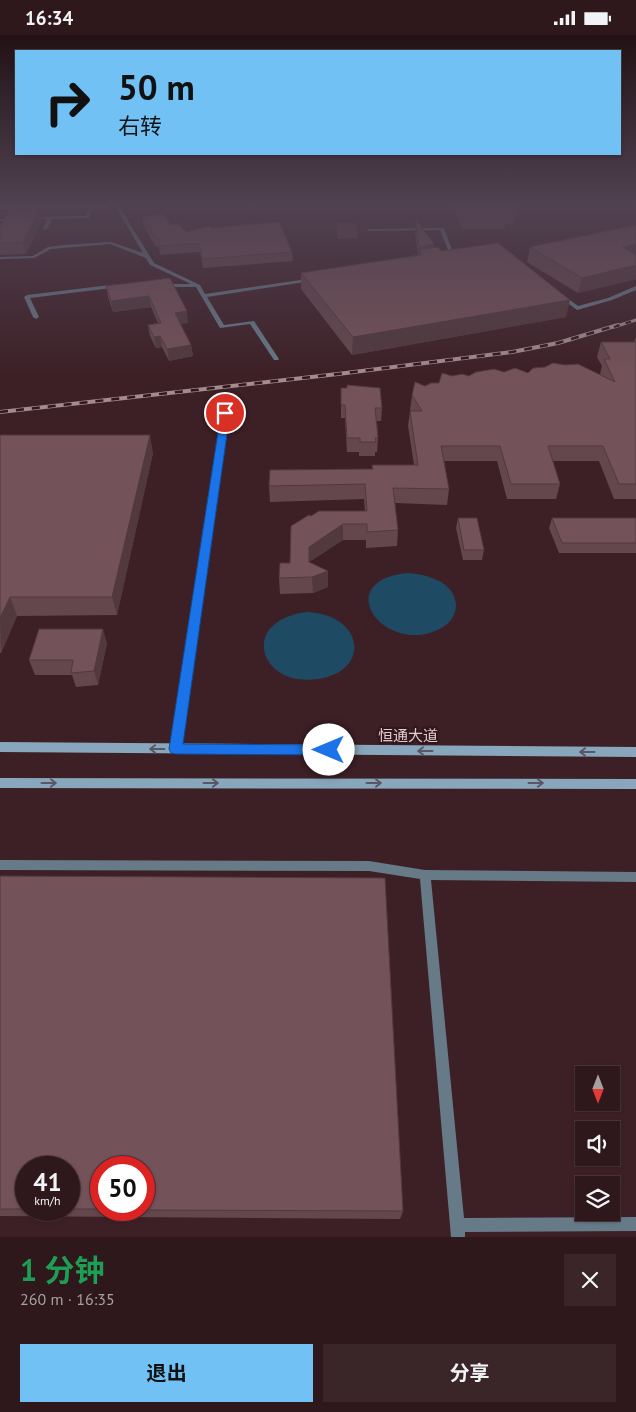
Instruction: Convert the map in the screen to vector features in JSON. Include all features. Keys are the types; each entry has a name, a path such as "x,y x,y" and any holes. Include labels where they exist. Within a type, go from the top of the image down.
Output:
{"main road":[{"name":"恒通大道","path":"0,747 636,752"},
{"path":"0,783 636,784"}],"lane":[{"path":"151,262 198,286 222,327 252,322 276,359"},
{"path":"204,296 321,277"},
{"path":"36,317 28,297 121,286"},
{"path":"159,286 198,286"},
{"path":"554,291 577,307 610,299 636,288"},
{"path":"176,749 225,413"},
{"path":"0,865 369,866 425,875 636,877"},
{"path":"425,875 458,1231 636,1224"}],"water":[{"path":"407,573 438,580 450,590 454,597 456,609 446,625 422,635 403,634 386,627 374,616 369,603 371,590 383,579"},
{"path":"307,612 326,615 341,623 350,632 354,644 353,655 347,666 335,674 318,679 298,679 281,673 270,664 264,652 265,639 272,627 285,618"}],"building":[{"path":"374,262 522,262 570,300 353,337 301,273"},
{"path":"555,262 636,262 636,265 582,278"},
{"path":"170,278 187,311 175,313 191,345 167,349 160,336 154,337 148,325 161,323 149,296 111,301 106,286"},
{"path":"601,342 636,342 636,484 619,484 603,446 548,446 560,484 511,484 500,446 441,446 449,489 393,488 398,530 367,532 367,524 343,524 309,547 309,562 328,571 312,577 279,578 280,563 290,563 291,526 319,511 367,511 365,484 269,486 270,470 373,469 372,465 418,465 410,411 422,411 412,395 415,382 425,386 431,383 439,383 442,373 452,376 462,374 469,376 476,372 494,369 504,372 515,368 528,373 533,368 545,367 553,363 565,365 578,364 615,382 604,359 610,359"},
{"path":"347,385 380,388 382,408 375,408 378,438 375,438 376,442 360,442 360,438 347,438 345,405 341,405 341,388 347,388"},
{"path":"0,435 150,435 112,597 10,597 0,618"},
{"path":"458,518 477,518 484,550 464,550"},
{"path":"552,518 636,518 636,543 562,543"},
{"path":"39,629 103,629 94,671 71,673 73,660 29,660"},
{"path":"0,876 385,878 403,1211 155,1210 155,1156 90,1156 90,1209 80,1209 80,1156 15,1156 15,1209 0,1209"}],"railway":[{"path":"614,327 636,320"},
{"path":"0,412 338,374 512,352 558,343 618,325"}],"route":[{"path":"225,413 176,749 329,750"}]}
